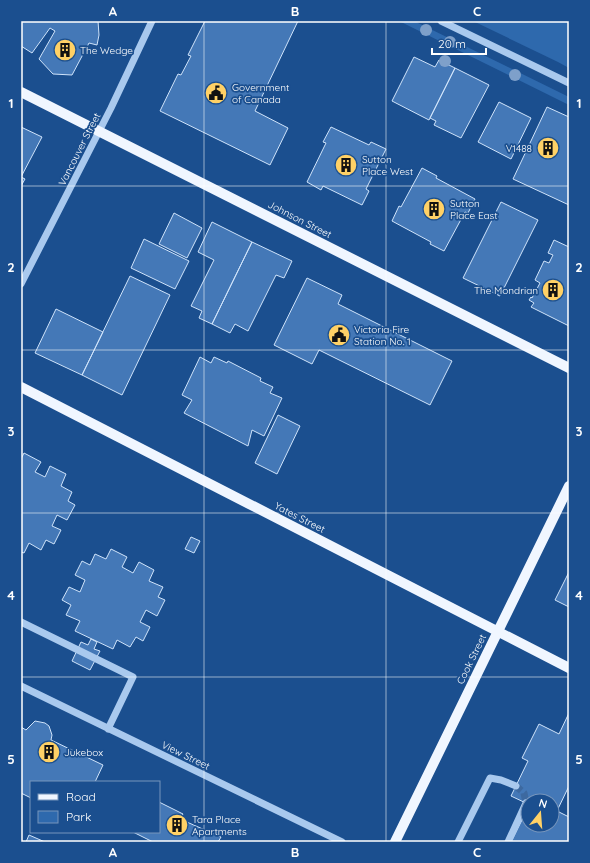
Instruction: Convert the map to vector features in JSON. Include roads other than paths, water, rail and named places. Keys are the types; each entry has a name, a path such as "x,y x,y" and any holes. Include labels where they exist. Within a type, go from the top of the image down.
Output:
{"main road":[{"name":"Johnson Street","path":"21,92 569,368"},
{"name":"Yates Street","path":"21,387 498,633 569,668"},
{"name":"Cook Street","path":"395,842 569,486"}],"street":[{"name":"Vancouver Street","path":"21,284 152,21"},
{"path":"441,21 569,83"},
{"path":"21,622 133,677 108,728"},
{"name":"View Street","path":"21,686 342,842"},
{"path":"458,842 490,778 501,780 516,786"},
{"path":"508,842 520,816"}],"tunnel":[{"path":"516,786 524,793"}],"place":[{"name":"The Wedge","path":"65,50"},
{"name":"Government of Canada","path":"216,93"},
{"name":"V1488","path":"548,148"},
{"name":"Sutton Place West","path":"346,165"},
{"name":"Sutton Place East","path":"434,209"},
{"name":"The Mondrian","path":"553,290"},
{"name":"Victoria Fire Station No. 1","path":"339,335"},
{"name":"Jukebox","path":"49,752"},
{"name":"Tara Place Apartments","path":"177,825"}]}
